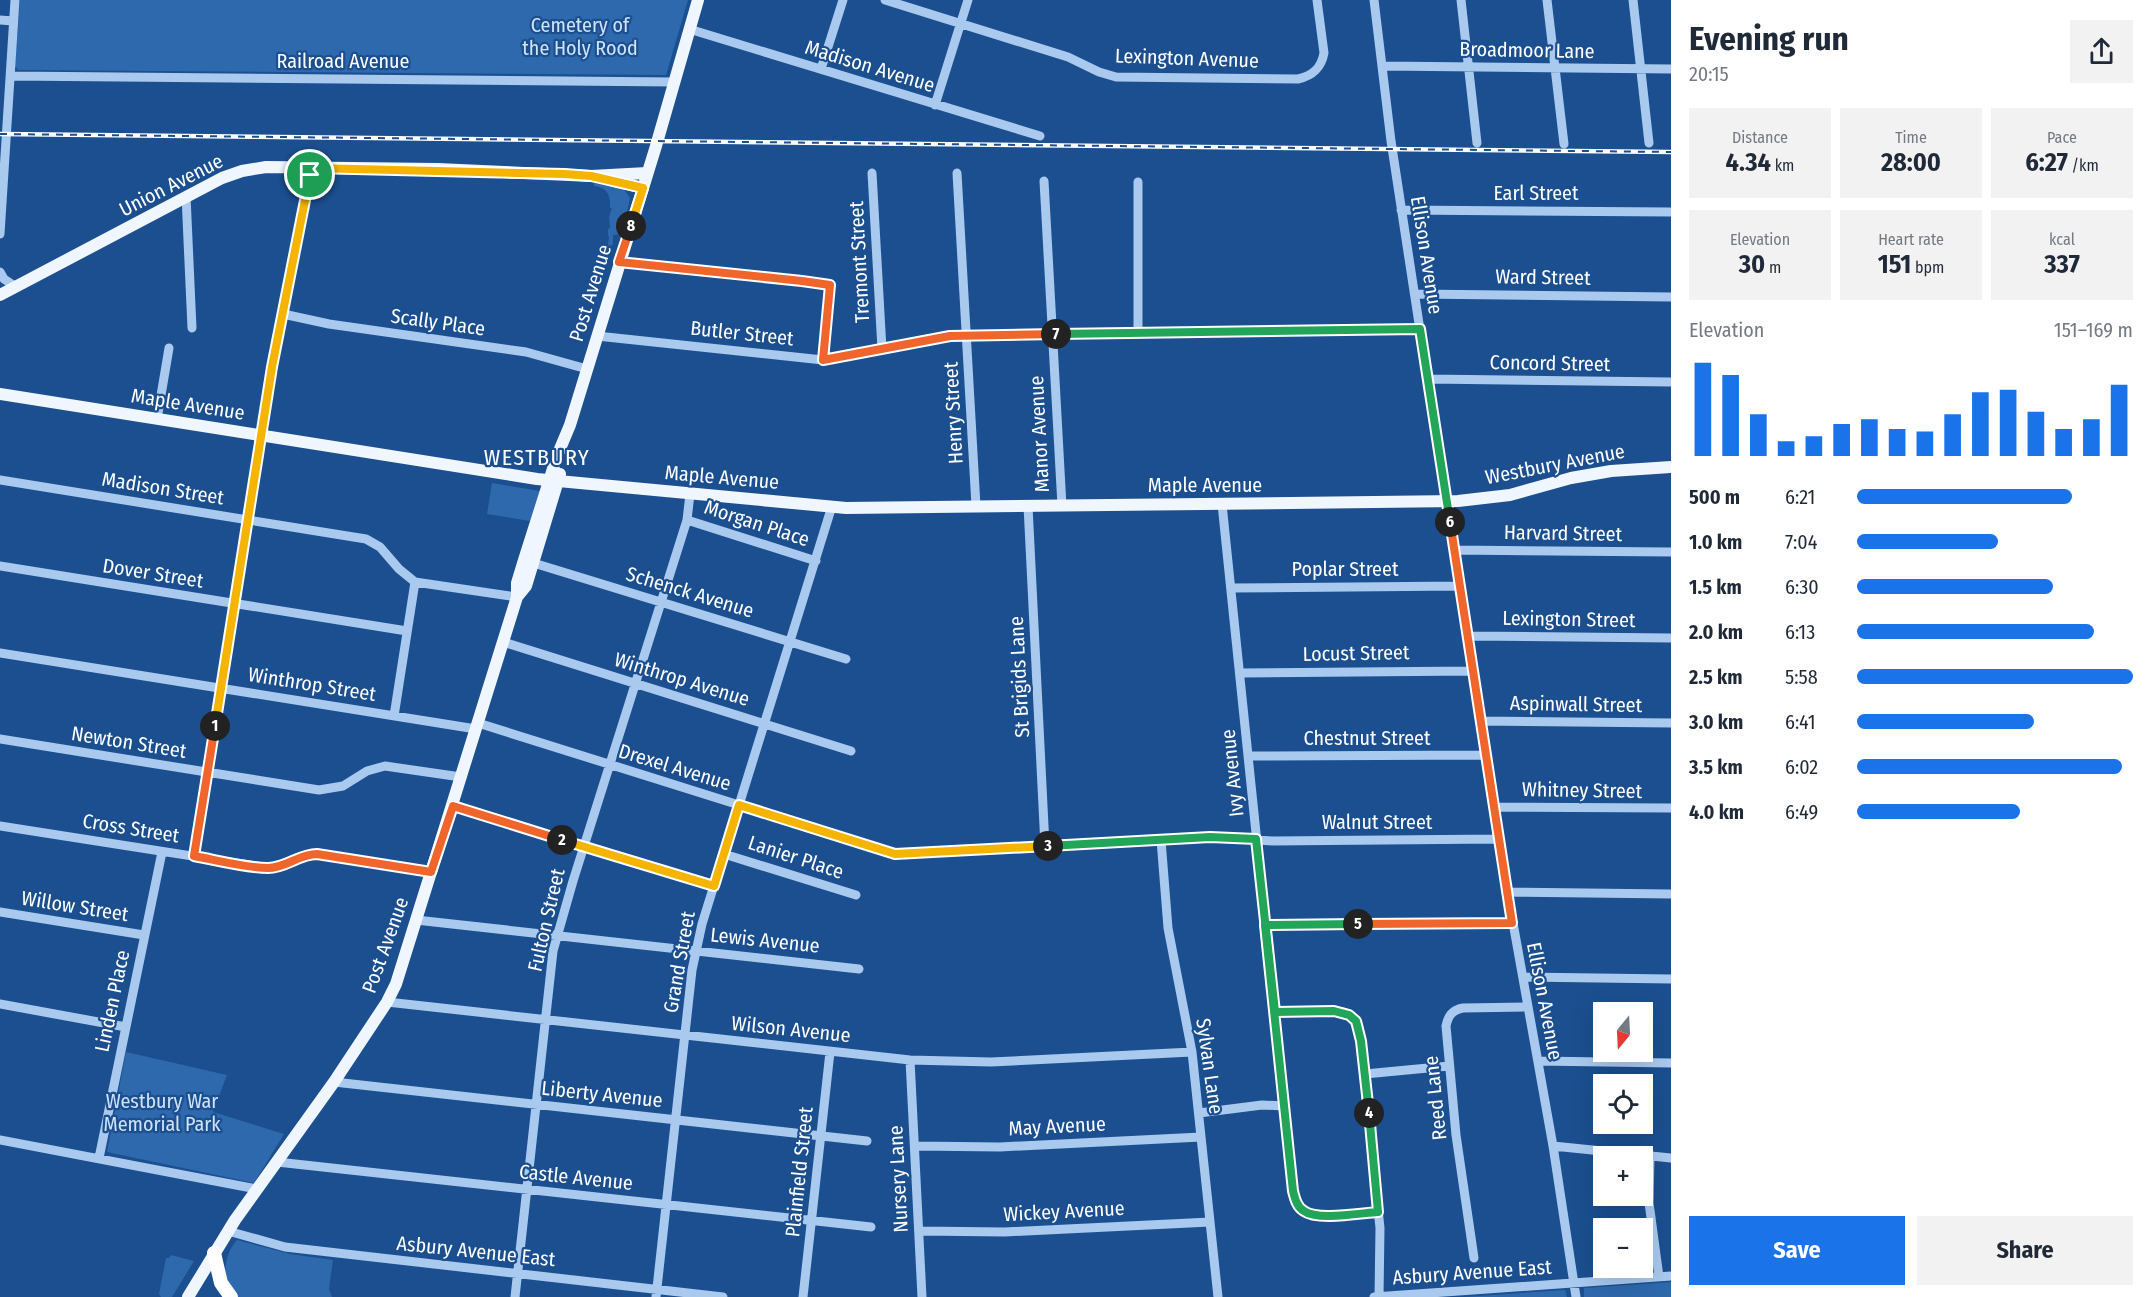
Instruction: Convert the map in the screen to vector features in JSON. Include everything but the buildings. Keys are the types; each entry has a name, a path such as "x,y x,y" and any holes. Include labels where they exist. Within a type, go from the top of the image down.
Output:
{"highway":[{"path":"214,1253 221,1283 231,1297"}],"main road":[{"name":"Post Avenue","path":"188,1297 228,1231 334,1082 387,1002 396,984 517,597 517,583 528,562 553,481 569,440 570,425 698,0"},
{"name":"Union Avenue","path":"0,296 186,196 242,171 266,167 445,170 591,176 647,173"},
{"name":"Union Avenue","path":"591,176 643,188"},
{"name":"Maple Avenue","path":"0,394 553,481 832,506 1062,506 1447,500"},
{"name":"Westbury Avenue","path":"1447,500 1458,501 1510,495 1571,478 1611,471 1671,467"}],"street":[{"path":"0,234 15,0"},
{"path":"821,69 843,0"},
{"name":"Lexington Avenue","path":"885,0 1068,57 1099,72 1116,77 1298,79 1312,74 1322,62 1324,53 1317,0"},
{"path":"936,105 968,0"},
{"name":"Ellison Avenue","path":"1374,0 1401,210 1506,892 1553,1146 1576,1297"},
{"path":"1461,0 1478,143"},
{"path":"1547,0 1564,144"},
{"path":"1633,0 1649,143"},
{"path":"0,20 13,21"},
{"name":"Madison Avenue","path":"689,29 1040,136"},
{"name":"Broadmoor Lane","path":"1382,66 1671,69"},
{"name":"Railroad Avenue","path":"11,76 675,82"},
{"path":"194,856 261,435 312,168"},
{"name":"Tremont Street","path":"872,173 882,349"},
{"name":"Henry Street","path":"957,173 976,506"},
{"name":"Manor Avenue","path":"1044,181 1062,506"},
{"path":"1138,183 1138,332"},
{"path":"186,196 192,328"},
{"name":"Earl Street","path":"1401,210 1671,212"},
{"path":"619,262 830,285 823,360"},
{"path":"0,272 4,279 16,287"},
{"name":"Ward Street","path":"1415,294 1671,297"},
{"name":"Scally Place","path":"283,314 326,323 526,352 587,369"},
{"name":"Butler Street","path":"597,336 823,360 950,336 1420,329"},
{"path":"157,418 170,348"},
{"name":"Concord Street","path":"1428,379 1671,382"},
{"name":"Madison Street","path":"0,480 366,539 380,547 399,569 415,582"},
{"name":"Fulton Street","path":"515,1297 553,951 583,846 687,520 690,494"},
{"name":"Ivy Avenue","path":"1222,504 1293,1191 1295,1200 1301,1209 1318,1216 1378,1212"},
{"name":"Grand Street","path":"656,1293 692,970 702,924 832,506"},
{"name":"St Brigids Lane","path":"1028,506 1045,846"},
{"name":"Morgan Place","path":"687,520 816,561"},
{"name":"Harvard Street","path":"1454,550 1671,552"},
{"name":"Schenck Avenue","path":"528,562 846,658"},
{"name":"Dover Street","path":"0,566 407,631"},
{"path":"394,716 415,582 517,597"},
{"name":"Poplar Street","path":"1231,588 1460,586"},
{"name":"Lexington Street","path":"1468,636 1671,638"},
{"name":"Winthrop Avenue","path":"503,642 851,751"},
{"name":"Winthrop Street","path":"0,653 394,716 477,726"},
{"name":"Locust Street","path":"1240,673 1473,670"},
{"name":"Aspinwall Street","path":"1480,721 1671,723"},
{"name":"Drexel Avenue","path":"477,726 895,854 1210,837 1256,839"},
{"name":"Newton Street","path":"0,739 319,790 343,786 367,771 386,766 461,777"},
{"name":"Chestnut Street","path":"1248,756 1485,755"},
{"path":"453,806 714,886"},
{"name":"Whitney Street","path":"1493,807 1671,808"},
{"name":"Cross Street","path":"0,826 269,868 282,866 302,855 317,854 431,872"},
{"name":"Walnut Street","path":"1256,839 1498,839"},
{"name":"Sylvan Lane","path":"1161,840 1168,928 1192,1052 1218,1297"},
{"name":"Linden Place","path":"99,1158 162,852"},
{"name":"Lanier Place","path":"724,854 856,895"},
{"path":"1506,892 1671,894"},
{"name":"Willow Street","path":"0,912 144,935"},
{"name":"Lewis Avenue","path":"416,920 859,969"},
{"path":"1265,925 1512,923"},
{"path":"1522,978 1671,979"},
{"name":"Wilson Avenue","path":"387,1002 910,1060 990,1062 1192,1052"},
{"path":"0,1004 126,1027"},
{"name":"Reed Lane","path":"1474,1258 1456,1135 1447,1019 1453,1011 1463,1008 1528,1007"},
{"path":"1275,1012 1334,1011 1349,1015 1359,1028 1381,1249 1380,1297"},
{"name":"Plainfield Street","path":"803,1297 830,1052"},
{"name":"Nursery Lane","path":"910,1060 922,1297"},
{"path":"1538,1062 1671,1063"},
{"path":"1365,1074 1449,1066"},
{"name":"Liberty Avenue","path":"334,1082 867,1141"},
{"path":"1199,1113 1262,1105 1285,1106"},
{"name":"May Avenue","path":"915,1146 1000,1147 1201,1137"},
{"path":"0,1140 257,1189"},
{"path":"1553,1146 1593,1150"},
{"path":"1653,1156 1671,1158"},
{"name":"Castle Avenue","path":"278,1162 871,1227"},
{"path":"1649,1206 1659,1277"},
{"name":"Wickey Avenue","path":"919,1231 1005,1232 1210,1222"},
{"name":"Asbury Avenue East","path":"228,1231 285,1247 656,1293 723,1297"},
{"name":"Asbury Avenue East","path":"1374,1297 1671,1276"}],"green space":[{"name":"Cemetery of the Holy Rood","path":"20,0 688,0 666,75 18,70 15,66"},
{"path":"594,183 623,188 630,198 622,234 613,235 611,246 608,246 609,217 612,208 610,208 609,196 602,188 594,186"},
{"path":"492,483 540,491 530,521 487,514"},
{"name":"Westbury War Memorial Park","path":"126,1052 227,1075 213,1112 284,1134 254,1183 107,1152"},
{"path":"237,1240 290,1254 333,1260 329,1289 332,1297 235,1297 227,1283 225,1268 232,1246"},
{"path":"171,1255 194,1261 172,1297 161,1297 159,1294 166,1258"},
{"path":"1671,1282 1671,1297 1584,1297 1584,1288"},
{"path":"1565,1290 1567,1297 1464,1297"}],"railway":[{"path":"0,134 1671,152"}],"district":[{"name":"WESTBURY","path":"537,457"}],"route":[{"path":"310,175 272,367 194,856 269,868 282,866 302,855 317,854 431,872 453,806 714,886 739,805 895,854 1210,837 1256,839 1265,925 1275,1012 1342,1012 1356,1021 1359,1028 1378,1212 1318,1216 1306,1213 1295,1200 1265,925 1512,923 1420,329 988,334 950,336 823,360 830,285 619,262 643,188 591,176 438,169 312,168 310,175"}]}
